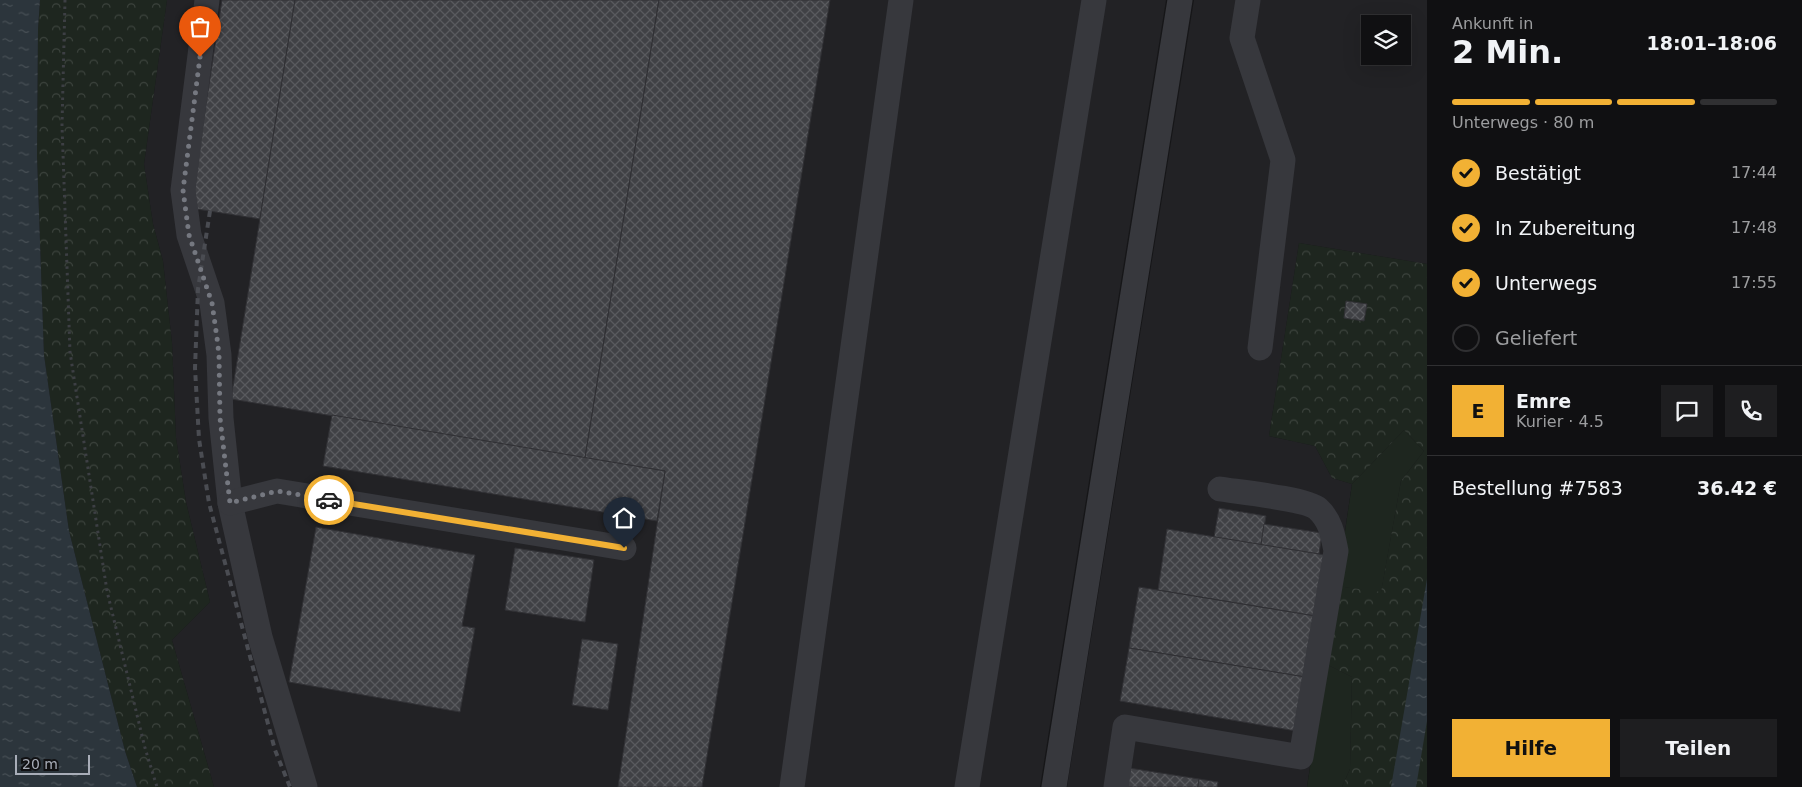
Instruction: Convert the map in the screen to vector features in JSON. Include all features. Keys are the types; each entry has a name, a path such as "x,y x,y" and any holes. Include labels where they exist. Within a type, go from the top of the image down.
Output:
{"lane":[{"path":"207,0 183,190 189,235 212,303 219,355 220,418 230,503 260,637 306,787"},
{"path":"792,787 900,0"},
{"path":"967,787 1094,0"},
{"path":"1054,787 1180,0"},
{"path":"1248,0 1242,38 1283,160 1260,348"},
{"path":"1116,787 1126,727 1301,757 1336,551 1331,526 1318,509 1304,503 1220,489"},
{"path":"230,503 277,491 624,548"}],"path":[{"path":"65,0 62,125 70,352 107,591 145,748 157,787"}],"shaded area":[{"path":"167,0 1166,0 1040,787 214,787 172,640 210,602 186,502 176,438 172,343 163,261 153,224 144,164"},
{"path":"1194,0 1427,0 1427,264 1299,243 1269,436 1315,446 1332,478 1352,484 1307,787 1067,787"}],"green space":[{"path":"40,0 167,0 144,164 153,224 163,261 172,343 176,438 186,502 210,602 172,640 214,787 137,787 125,751 69,531 44,355 37,156"},
{"path":"1299,243 1427,264 1427,787 1342,787 1350,769 1352,677 1326,664 1337,586 1381,592 1401,481 1424,451 1404,430 1352,484 1332,478 1315,446 1269,436"},
{"path":"1404,430 1424,451 1401,481 1381,593 1337,586 1352,484"},
{"path":"1326,664 1352,677 1350,769 1342,787 1307,787"}],"water":[{"path":"0,0 40,0 37,156 44,355 69,531 125,751 137,787 0,787"},
{"path":"1427,579 1427,721 1416,787 1391,787"}],"building":[{"path":"222,0 295,0 260,219 190,208"},
{"path":"295,0 659,0 585,458 231,399"},
{"path":"659,0 830,0 702,787 618,787 665,471 585,458"},
{"path":"1346,301 1367,304 1364,321 1344,318"},
{"path":"332,415 665,471 657,521 323,466"},
{"path":"1219,508 1266,516 1261,545 1214,537"},
{"path":"1264,524 1322,533 1319,554 1261,545"},
{"path":"316,527 475,555 462,626 475,628 460,712 289,682"},
{"path":"1167,529 1325,555 1315,616 1158,590"},
{"path":"515,548 594,560 585,622 505,610"},
{"path":"1139,587 1315,616 1305,677 1129,648"},
{"path":"582,639 618,644 608,710 572,705"},
{"path":"1129,648 1305,677 1296,731 1120,701"},
{"path":"1129,768 1199,779 1198,787 1126,787"},
{"path":"1199,779 1218,782 1217,787 1198,787"}],"railway":[{"path":"210,211 198,289 195,368 199,439 209,503 275,750 290,787"}],"way so far":[{"path":"200,57 183,190 189,235 212,303 219,355 220,418 230,503 277,491 329,500"}],"route":[{"path":"329,500 624,548"}]}
